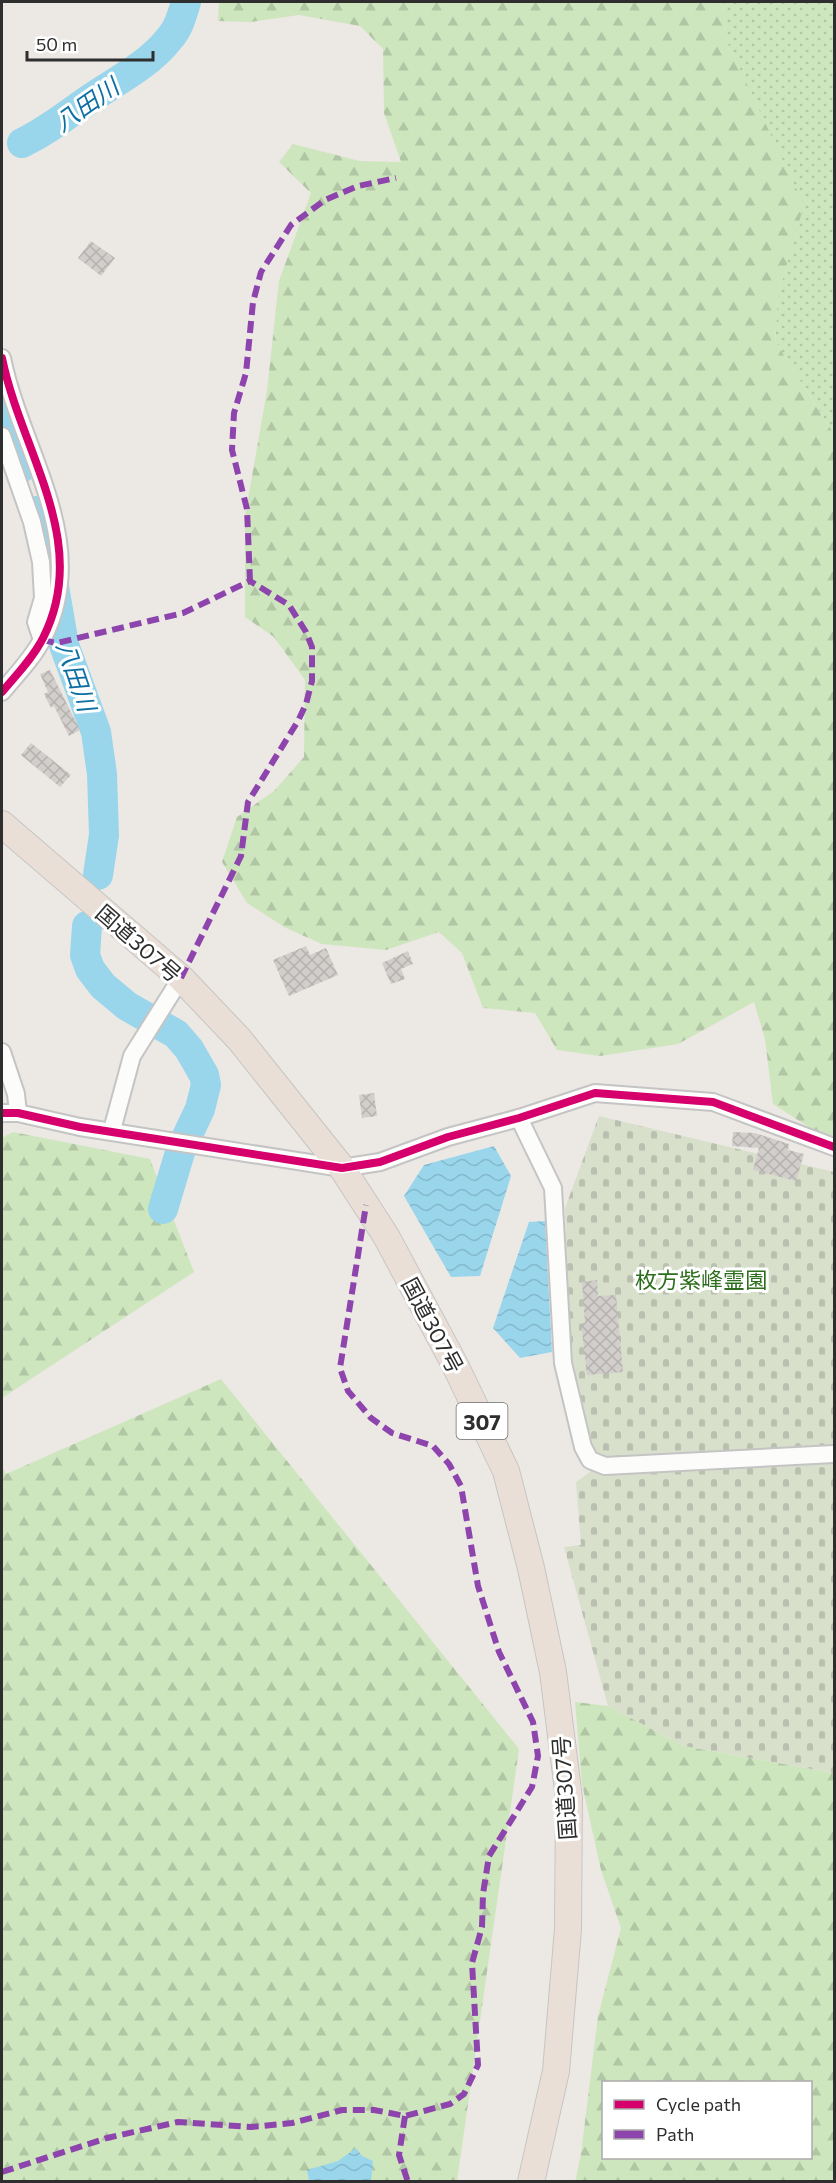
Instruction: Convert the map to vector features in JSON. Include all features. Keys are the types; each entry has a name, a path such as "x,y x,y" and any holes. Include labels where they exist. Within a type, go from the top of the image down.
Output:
{"highway":[{"name":"国道307号","path":"2,824 182,978 238,1039 342,1168 386,1236 455,1365 506,1471 531,1568 553,1672 569,1798 568,1929 556,2071 531,2181"}],"street":[{"path":"2,358 8,388 35,459 56,527 62,556 61,586 53,616 42,640 2,692"},
{"path":"2,436 32,522 41,562 43,598 36,622 42,640"},
{"path":"112,1130 132,1056 182,978"},
{"path":"2,1052 16,1094 10,1113 342,1168 380,1162 448,1137 519,1118 595,1093 713,1102 834,1147"},
{"path":"519,1118 553,1188 563,1363 583,1447 590,1460 605,1466 834,1454"}],"green space":[{"path":"219,2 723,2 727,42 804,205 778,296 775,341 834,434 834,1136 812,1129 773,1104 765,1039 754,1002 678,1044 600,1056 557,1050 535,1013 483,1008 462,953 439,932 386,950 322,944 286,928 247,903 222,862 237,817 274,791 304,757 305,680 274,637 245,617 245,516 267,391 279,281 311,193 279,162 293,144 360,161 401,162 384,113 383,49 360,26 299,15 251,22 218,21"},
{"path":"723,2 834,2 834,434 775,341 778,296 803,205 727,42"},
{"name":"枚方紫峰霊園","path":"599,1116 834,1172 834,1773 684,1746 608,1706 564,1547 581,1545 576,1482 590,1472 591,1448 569,1348 565,1208"},
{"path":"13,1132 150,1159 194,1272 2,1398 2,1138"},
{"path":"221,1379 519,1749 457,2181 2,2181 2,1467 6,1474"},
{"path":"575,1702 608,1706 684,1746 834,1773 834,2181 575,2182 581,2154 598,2016 621,1928 601,1870 582,1784"}],"water":[{"path":"494,1146 511,1176 480,1276 451,1277 404,1196 424,1165"},
{"path":"545,1221 552,1352 520,1358 493,1328 529,1222"},
{"path":"356,2148 362,2156 373,2161 371,2181 309,2181 307,2170 338,2161"}],"building":[{"path":"91,241 115,258 101,276 78,258"},
{"path":"50,670 80,730 69,736 54,706 51,708 44,694 48,692 40,674"},
{"path":"31,743 71,775 60,787 21,755"},
{"path":"306,946 310,955 326,948 338,975 289,996 273,960"},
{"path":"408,951 413,964 401,969 405,979 391,984 382,963"},
{"path":"374,1093 377,1116 362,1118 359,1095"},
{"path":"733,1132 755,1133 789,1144 788,1150 804,1154 796,1181 753,1170 759,1148 732,1146"},
{"path":"597,1280 598,1296 616,1295 623,1372 587,1375 581,1323 585,1323 582,1282"}],"waterway":[{"name":"八田川","path":"22,143 54,124 150,58 172,35 180,21 186,2"},
{"name":"八田川","path":"2,412 21,468"},
{"name":"八田川","path":"35,511 49,557 64,645 96,732 102,774 104,835 98,875"},
{"name":"八田川","path":"87,926 85,955 90,969 103,986 127,1006 176,1034 189,1049 204,1075 206,1085 200,1109 181,1149 163,1209"}],"marked path":[{"path":"250,581 247,509 232,450 234,413 246,373 253,302 261,272 291,225 325,200 358,186 396,178"},
{"path":"42,640 57,643 183,613 250,581"},
{"path":"181,978 241,856 248,802 298,721 306,704 312,681 312,647 306,632 289,605 250,581"},
{"path":"2,2172 107,2138 178,2122 251,2127 292,2123 342,2110 374,2110 405,2116 450,2104 464,2094 478,2065 472,1963 482,1927 483,1894 489,1856 532,1787 538,1756 533,1722 499,1652 478,1586 461,1486 449,1464 433,1446 392,1433 371,1418 348,1391 340,1368 366,1205"},
{"path":"405,2116 399,2155 408,2182"}],"cycle path":[{"path":"2,358 11,393 48,497 57,532 60,567 56,602 43,638 2,692"},
{"path":"2,1113 18,1113 80,1127 342,1168 380,1162 448,1137 519,1118 595,1093 713,1102 834,1147"}]}
